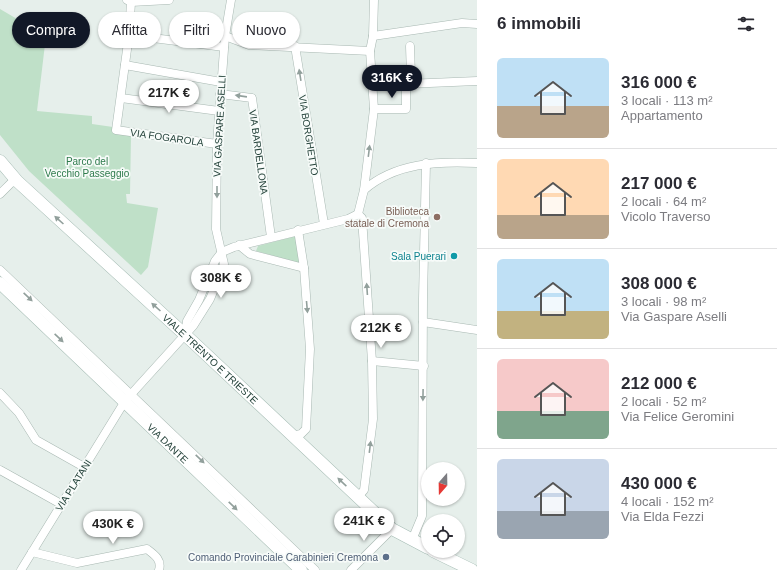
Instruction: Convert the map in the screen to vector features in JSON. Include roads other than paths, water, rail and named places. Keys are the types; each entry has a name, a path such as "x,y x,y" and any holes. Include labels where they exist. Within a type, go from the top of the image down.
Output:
{"main road":[{"name":"VIALE TRENTO E TRIESTE","path":"0,161 13,177 185,335 392,529 421,544"},
{"name":"VIA DANTE","path":"5,281 14,296 42,323 128,397 296,565"},
{"path":"447,558 472,570"}],"street":[{"path":"129,12 129,1 175,0"},
{"name":"VIA GASPARE ASELLI","path":"224,36 231,0"},
{"path":"222,252 239,245 298,230 348,220 358,214 364,190 374,109 370,51 373,36 374,0"},
{"path":"373,36 462,23 477,24"},
{"path":"224,36 232,39"},
{"path":"300,46 370,51"},
{"path":"374,109 406,109 406,84 411,76 410,46"},
{"path":"127,48 121,98 219,111"},
{"name":"VIA GASPARE ASELLI","path":"185,335 210,299 224,264 216,229 217,144 224,48"},
{"name":"VIA BORGHETTO","path":"295,48 324,224"},
{"path":"124,65 221,82"},
{"path":"406,84 477,81"},
{"name":"VIA BARDELLONA","path":"220,94 252,98 271,237"},
{"name":"VIA FOGAROLA","path":"121,98 116,130 217,144"},
{"path":"364,190 374,181 426,162 477,163"},
{"path":"412,540 422,516 426,162"},
{"path":"0,187 6,180 13,177"},
{"path":"0,194 11,183 13,177"},
{"path":"358,214 362,218 372,360 373,419 364,490 358,497"},
{"path":"292,436 301,434 306,429 310,349 304,268 298,230"},
{"path":"239,245 250,254 304,268"},
{"name":"VIA DANTE","path":"0,270 5,281 57,324 128,397"},
{"path":"423,322 477,330"},
{"path":"42,323 57,324"},
{"name":"VIA PLATANI","path":"21,570 128,397 185,335"},
{"path":"372,360 424,366"},
{"path":"0,394 19,413 36,440 84,467"},
{"path":"0,470 61,504"},
{"path":"352,570 392,529"},
{"path":"32,552 76,563 147,549 156,556 160,565 159,570"},
{"name":"VIA DANTE","path":"296,565 315,570"}],"place":[{"name":"Biblioteca statale di Cremona","path":"437,217"},
{"name":"Sala Puerari","path":"454,256"},
{"name":"Comando Provinciale Carabinieri Cremona","path":"386,557"}],"park label":[{"name":"Parco del Vecchio Passeggio","path":"87,166"}]}
